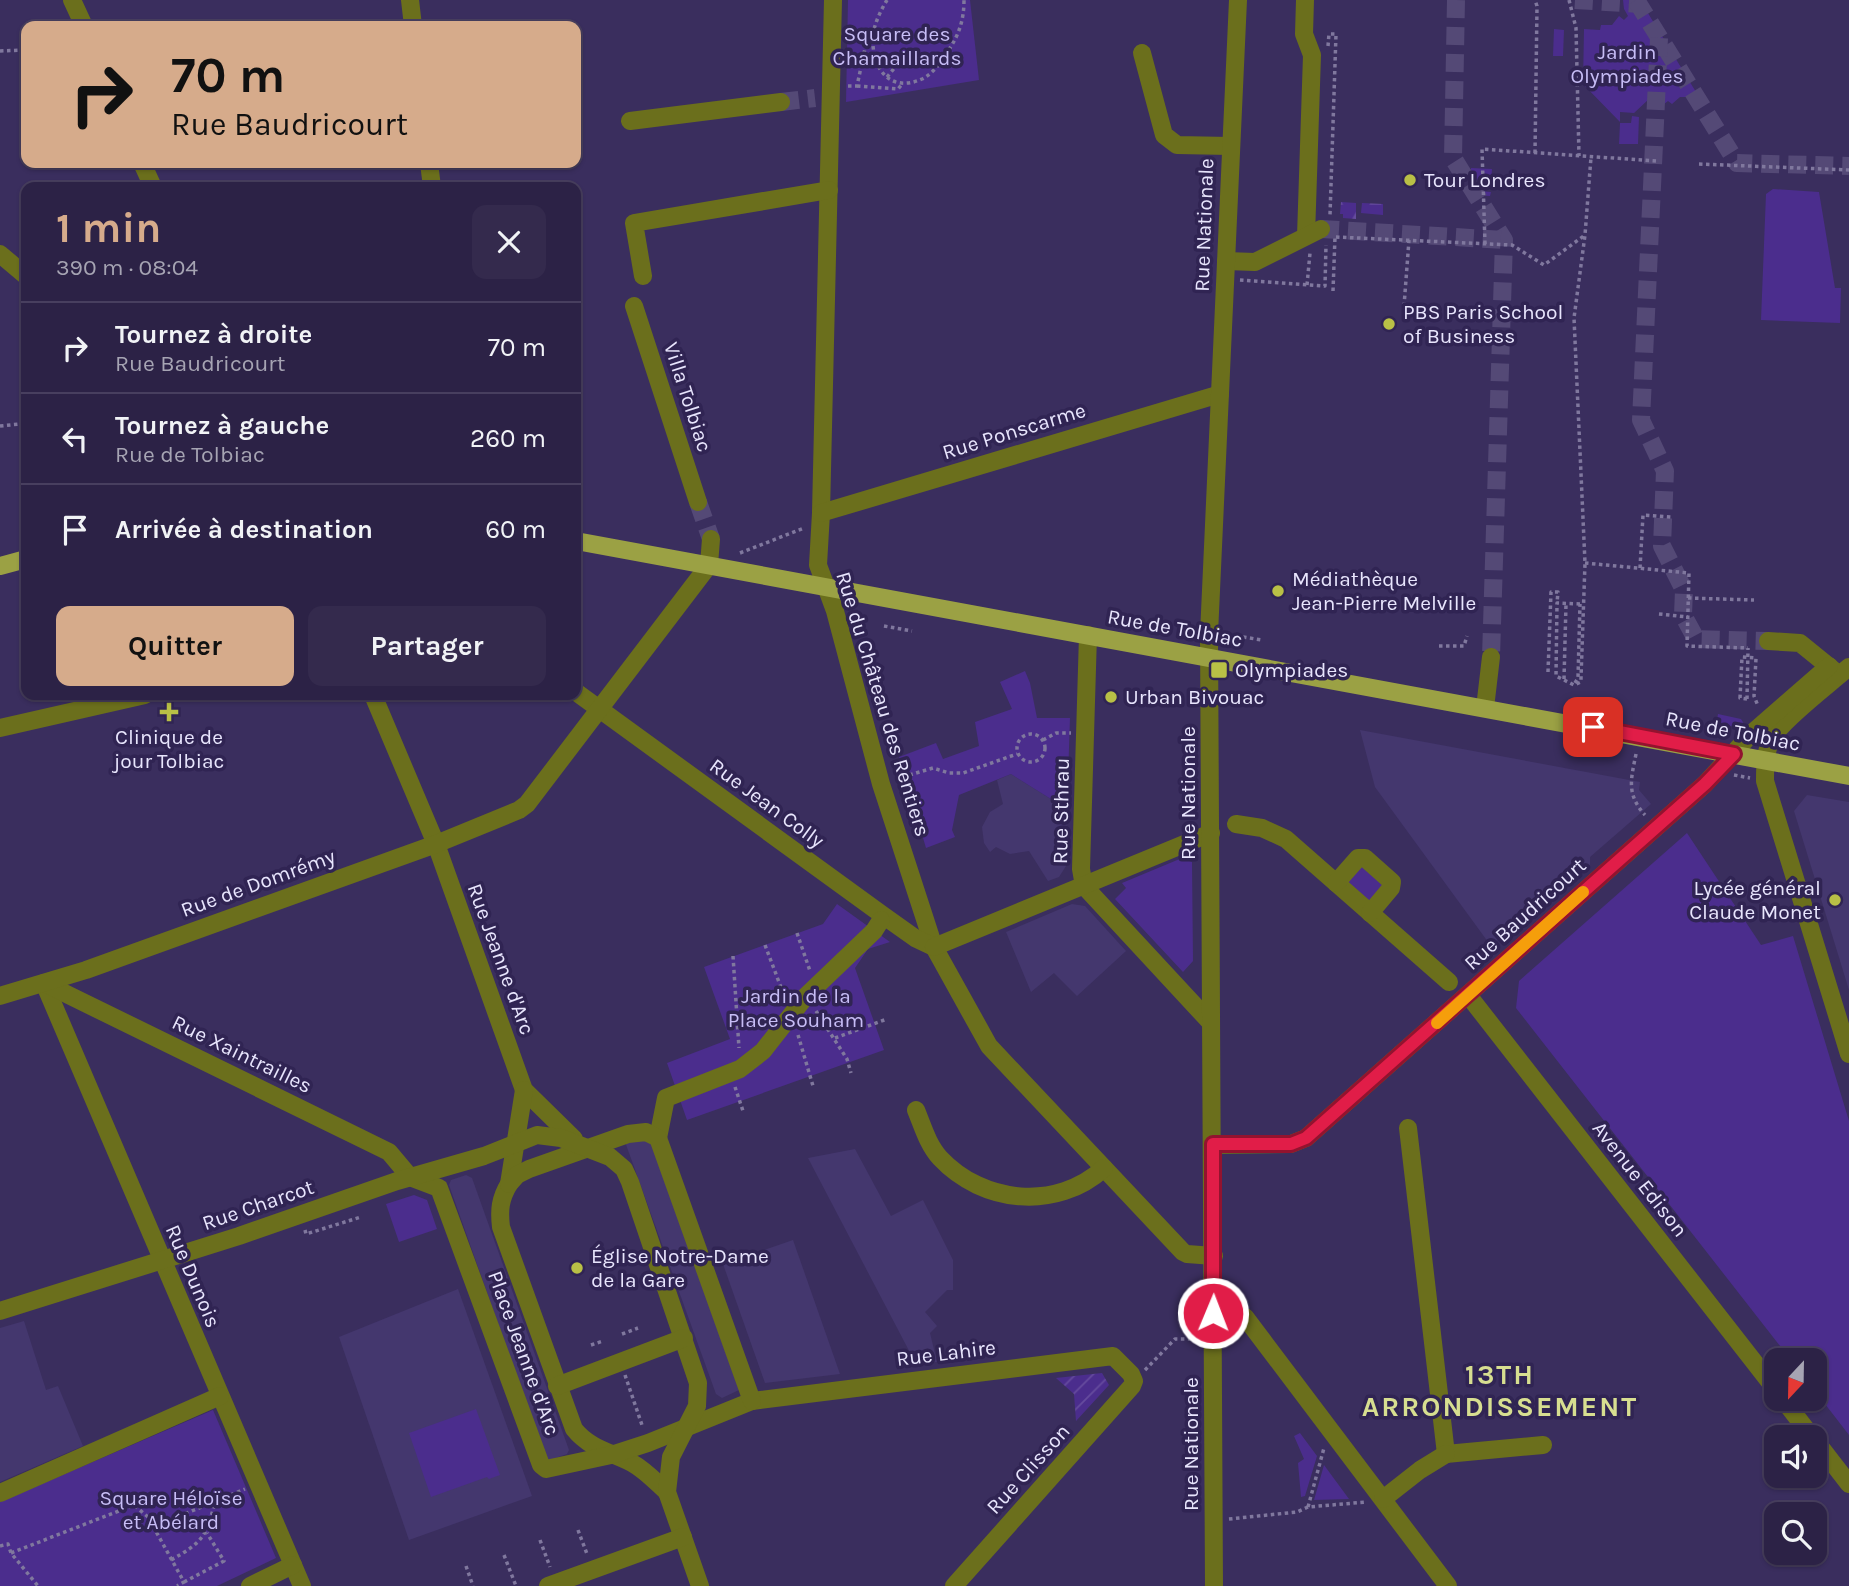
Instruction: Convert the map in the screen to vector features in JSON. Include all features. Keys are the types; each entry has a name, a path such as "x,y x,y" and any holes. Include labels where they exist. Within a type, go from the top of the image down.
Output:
{"main road":[{"name":"Rue de Tolbiac","path":"581,542 1849,776"},
{"path":"0,566 21,560"}],"street":[{"path":"72,0 82,21"},
{"path":"410,0 412,21"},
{"name":"Rue du Château des Rentiers","path":"833,0 818,565 835,611 881,784 934,947 989,1046 1183,1252 1214,1255"},
{"name":"Rue Nationale","path":"1214,1586 1209,618 1238,0"},
{"path":"1226,261 1255,261 1318,236 1312,55 1304,34 1305,0"},
{"path":"1142,53 1164,135 1177,145 1230,146"},
{"path":"630,121 781,102"},
{"path":"643,276 634,223 829,190"},
{"path":"0,254 21,272"},
{"name":"Villa Tolbiac","path":"634,306 698,502"},
{"name":"Rue Ponscarme","path":"820,518 1220,394"},
{"path":"599,709 709,565 710,539"},
{"name":"Rue Sthrau","path":"1088,635 1081,869 1084,886 1211,1023"},
{"path":"1768,641 1800,643 1839,669 1772,738 1765,760 1765,781 1849,1054"},
{"path":"1485,708 1491,657"},
{"name":"Rue Baudricourt","path":"1213,1144 1297,1143 1705,784 1751,734 1839,669"},
{"name":"Rue Jean Colly","path":"581,696 915,938 934,947"},
{"path":"0,728 123,700"},
{"name":"Rue Jeanne d'Arc","path":"375,700 436,844 524,1090 583,1146"},
{"name":"Rue de Domrémy","path":"0,996 44,983 436,844 519,810 527,804 599,709"},
{"path":"1236,824 1262,828 1286,839 1448,982"},
{"path":"934,947 1210,833"},
{"path":"1336,883 1358,858 1365,858 1392,881 1391,888 1370,913"},
{"path":"752,1401 658,1138 666,1098 735,1071 763,1051 810,991 874,931 881,919"},
{"name":"Rue Xaintrailles","path":"44,983 390,1152 410,1177"},
{"name":"Rue Dunois","path":"44,983 302,1586"},
{"name":"Avenue Edison","path":"1468,995 1764,1376"},
{"name":"Rue Jeanne d'Arc","path":"516,1143 524,1090"},
{"path":"916,1110 928,1141 939,1157 958,1174 988,1190 1014,1198 1044,1197 1092,1179 1104,1168"},
{"path":"1408,1128 1446,1454"},
{"path":"509,1184 517,1175 583,1146 646,1132 658,1138"},
{"name":"Rue Charcot","path":"0,1311 162,1261 410,1177 484,1156 537,1135 554,1136 583,1146"},
{"name":"Place Jeanne d'Arc","path":"516,1143 509,1184 500,1202 501,1227 575,1429 589,1444 611,1455"},
{"path":"583,1146 610,1157 624,1169 698,1383 699,1396 694,1416 671,1457 667,1492 700,1586"},
{"name":"Place Jeanne d'Arc","path":"410,1177 439,1188 541,1465 545,1469 611,1455 685,1430 752,1401"},
{"path":"1213,1313 1245,1317 1375,1501 1448,1586"},
{"path":"557,1385 684,1338"},
{"name":"Rue Lahire","path":"752,1401 1113,1356 1131,1374 1134,1381"},
{"name":"Rue Clisson","path":"954,1586 1134,1381"},
{"path":"0,1493 220,1396"},
{"path":"1792,1411 1804,1425"},
{"path":"1375,1501 1446,1454 1543,1445"},
{"path":"611,1455 633,1463 667,1492"},
{"path":"1827,1455 1849,1484"},
{"path":"552,1585 683,1537"},
{"path":"250,1586 293,1565"}],"path":[{"path":"857,86 867,39 873,33 887,0"},
{"path":"873,33 877,66 887,77 903,83 921,79 939,64 956,40 962,26 964,0"},
{"path":"1535,0 1535,153"},
{"path":"1569,0 1576,28 1579,156"},
{"path":"0,51 21,50"},
{"path":"887,77 901,60"},
{"path":"829,92 846,86 883,87 892,90 898,89 903,83"},
{"path":"1485,244 1482,149 1656,161"},
{"path":"1548,672 1551,592 1558,592 1556,676 1574,685 1577,678 1585,563 1574,318 1585,235 1591,157"},
{"path":"1699,164 1849,170"},
{"path":"1318,236 1512,245 1544,265 1585,235"},
{"path":"1237,280 1325,286 1326,243 1318,236"},
{"path":"1307,285 1318,236"},
{"path":"1318,236 1334,291"},
{"path":"1404,306 1409,240"},
{"path":"0,426 20,424"},
{"path":"1640,568 1643,514 1672,517"},
{"path":"709,565 820,518"},
{"path":"1585,563 1689,573 1687,646 1748,648 1747,699 1740,698 1742,657 1756,658 1754,696 1759,708"},
{"path":"1688,598 1754,600"},
{"path":"1557,603 1583,604"},
{"path":"1564,679 1566,604"},
{"path":"1659,614 1688,617"},
{"path":"884,626 912,631"},
{"path":"1439,646 1464,646 1467,636"},
{"path":"1243,637 1262,640"},
{"path":"1043,740 1056,733 1086,733"},
{"path":"1017,754 1017,745 1022,737 1035,735 1043,740"},
{"path":"1639,736 1630,785 1637,806 1656,827"},
{"path":"1017,754 1028,762 1038,761 1044,754 1043,740"},
{"path":"881,784 933,768 963,774 1017,754"},
{"path":"1728,774 1752,778"},
{"path":"797,933 810,991 847,1059 851,1073"},
{"path":"733,956 735,1071 743,1111"},
{"path":"835,1038 887,1019"},
{"path":"306,1234 361,1217"},
{"path":"622,1334 638,1328"},
{"path":"1134,1381 1175,1339 1204,1339"},
{"path":"591,1345 603,1340"},
{"path":"623,1367 643,1428"},
{"path":"1308,1507 1325,1444"},
{"path":"153,1527 246,1488"},
{"path":"1229,1518 1375,1501"},
{"path":"171,1560 190,1549 207,1533 215,1502"},
{"path":"11,1553 134,1505 148,1517 184,1582"},
{"path":"177,1586 224,1560 207,1533"},
{"path":"540,1540 552,1585"},
{"path":"0,1546 8,1544 11,1553 38,1586"},
{"path":"504,1555 516,1586"},
{"path":"466,1566 473,1586"}],"shaded area":[{"path":"1360,730 1640,782 1639,790 1651,804 1590,857 1590,865 1582,865 1491,946 1375,787"},
{"path":"1011,774 1067,809 1066,866 1059,877 1048,881 1029,851 1010,854 996,847 990,852 984,843 982,827 990,812 1003,804 997,780"},
{"name":"Lycée général Claude Monet","path":"1807,795 1849,802 1849,990 1794,811"},
{"path":"1072,904 1085,906 1126,951 1077,996 1054,973 1031,992 1006,932"},
{"path":"649,1137 739,1390 722,1398 716,1394 624,1139"},
{"path":"855,1149 891,1216 923,1200 953,1260 953,1290 947,1290 925,1312 937,1326 930,1333 937,1362 916,1364 808,1158"},
{"path":"466,1175 472,1178 569,1450 567,1454 550,1460 546,1459 449,1185 451,1180"},
{"path":"793,1240 840,1374 765,1383 723,1264"},
{"path":"458,1289 532,1496 409,1540 339,1337"},
{"path":"24,1321 46,1390 58,1386 83,1446 0,1482 0,1328"}],"green space":[{"name":"Square des Chamaillards","path":"848,0 970,0 979,80 846,102"},
{"name":"Jardin Olympiades","path":"1623,0 1640,0 1699,97 1680,97 1672,104 1668,101 1659,108 1649,99 1634,113 1620,112 1620,122 1583,84 1584,29 1600,30 1601,25 1612,25 1619,16 1624,20 1628,16"},
{"path":"1554,29 1564,30 1563,56 1553,56"},
{"path":"1632,116 1639,117 1638,144 1619,144 1620,123 1631,123"},
{"path":"1471,168 1492,169 1491,183 1478,183 1478,191 1491,192 1490,196 1470,195"},
{"path":"1773,189 1819,192 1835,288 1841,288 1840,323 1761,320 1766,194"},
{"path":"1341,202 1356,203 1356,219 1343,218 1343,214 1340,214"},
{"path":"1362,203 1383,204 1383,215 1361,213"},
{"path":"1025,671 1037,718 1070,718 1067,809 1011,774 959,795 952,830 955,837 926,848 899,757 936,743 943,759 979,746 975,722 1012,709 1000,682"},
{"path":"1718,714 1741,719 1744,724 1734,727 1727,725 1717,720"},
{"path":"1687,833 1761,945 1793,936 1849,1121 1849,1435 1827,1407 1827,1348 1782,1348 1516,1008 1519,981"},
{"path":"1182,858 1192,862 1193,961 1183,972 1115,899 1126,888 1122,883"},
{"path":"1359,863 1386,882 1372,904 1345,880"},
{"name":"Jardin de la Place Souham","path":"837,904 890,942 868,949 855,968 884,1050 687,1120 667,1063 730,1039 704,967 823,924"},
{"path":"414,1195 427,1200 437,1229 399,1242 386,1204"},
{"path":"1102,1373 1109,1385 1076,1421 1074,1394 1056,1378"},
{"path":"476,1409 500,1475 431,1497 409,1433"},
{"name":"Square Héloïse et Abélard","path":"213,1410 276,1558 217,1586 0,1586 0,1502"},
{"path":"1300,1433 1317,1456 1305,1496 1301,1497 1298,1463 1304,1459 1294,1436"},
{"path":"1324,1465 1349,1499 1314,1500"}],"tunnel":[{"path":"1456,0 1453,158 1504,240 1491,657"},
{"path":"1575,0 1639,4"},
{"path":"1636,0 1737,163 1849,166"},
{"path":"1659,38 1641,420 1665,471 1662,546 1684,590 1683,615 1696,639 1768,641"},
{"path":"781,102 815,98"},
{"path":"1321,229 1504,240"},
{"path":"698,502 711,539"}],"slow traffic":[{"path":"1437,1023 1583,892"}],"place":[{"name":"Tour Londres","path":"1410,180"},
{"name":"PBS Paris School of Business","path":"1389,324"},
{"name":"Médiathèque Jean-Pierre Melville","path":"1278,591"},
{"name":"Olympiades","path":"1219,670"},
{"name":"Urban Bivouac","path":"1111,697"},
{"name":"Clinique de jour Tolbiac","path":"169,712"},
{"name":"Lycée général Claude Monet","path":"1835,900"},
{"name":"Église Notre-Dame de la Gare","path":"577,1268"}],"district":[{"name":"13TH ARRONDISSEMENT","path":"1500,1390"}],"route":[{"path":"1213,1313 1213,1144 1291,1144 1306,1138 1705,784 1734,754 1593,727"}]}
